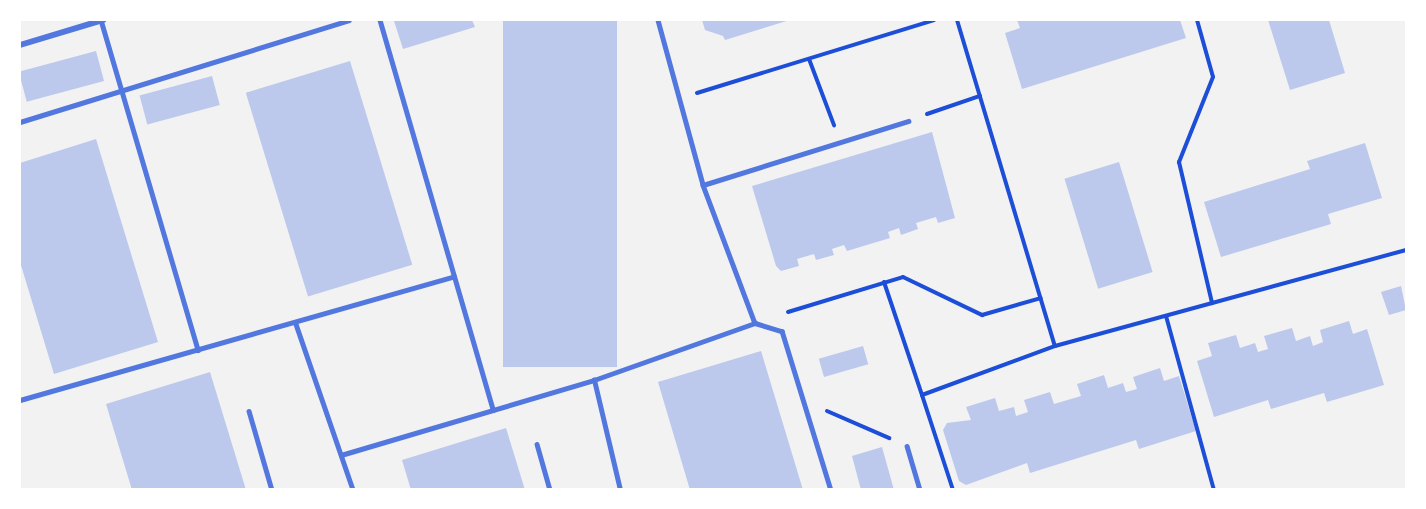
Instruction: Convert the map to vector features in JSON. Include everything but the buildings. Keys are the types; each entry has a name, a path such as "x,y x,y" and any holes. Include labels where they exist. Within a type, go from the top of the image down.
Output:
{"street":[{"path":"20,45 102,20"}],"lane":[{"path":"102,20 198,350"},
{"path":"20,122 349,20"},
{"path":"380,20 493,410"},
{"path":"658,20 703,185 755,323"},
{"path":"703,185 908,121"},
{"path":"20,400 296,324 454,276"},
{"path":"341,456 594,380 755,323 782,331 831,489"},
{"path":"296,324 353,489"},
{"path":"594,380 620,489"},
{"path":"249,411 272,489"},
{"path":"537,444 550,489"},
{"path":"907,446 920,489"}],"path":[{"path":"679,98 934,20"},
{"path":"957,20 1055,346"},
{"path":"1197,20 1213,77 1179,162 1212,303"},
{"path":"808,58 840,142"},
{"path":"908,121 980,96"},
{"path":"922,395 1055,346 1407,249"},
{"path":"755,323 903,277 982,315 1041,298"},
{"path":"884,282 953,489"},
{"path":"1166,316 1214,489"},
{"path":"804,401 907,446"}]}
